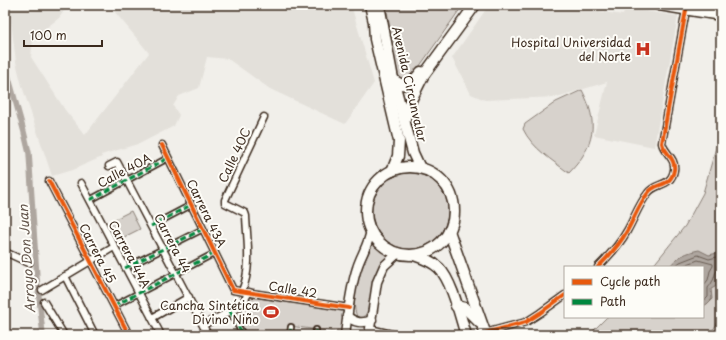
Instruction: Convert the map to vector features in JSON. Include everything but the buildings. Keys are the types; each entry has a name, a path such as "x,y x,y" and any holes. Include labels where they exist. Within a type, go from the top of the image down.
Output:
{"highway":[{"path":"362,5 369,28 375,39"},
{"name":"Avenida Circunvalar","path":"370,5 374,22 375,39 399,141 398,156 392,172"},
{"name":"Avenida Circunvalar","path":"379,5 393,79 413,153 420,168"},
{"path":"393,79 398,84 404,85 411,83 416,79 468,5"},
{"path":"405,122 408,106 414,92 475,5"},
{"path":"659,5 721,15"},
{"path":"414,255 431,250 441,241 449,231 453,221 454,212 450,192 438,177 420,168 406,167 392,172 378,182 369,197 367,214 371,230 382,244 398,253 414,255 432,262 444,274 449,283 466,335"},
{"path":"449,231 484,331"},
{"path":"456,306 464,308 484,331"}],"street":[{"path":"599,266 623,238 648,193 655,187 662,186 667,182 674,170 672,158 663,149 662,143 686,10"},
{"name":"Calle 40C","path":"242,291 248,268 246,216 245,213 225,202 225,200 264,117"},
{"name":"Carrera 43A","path":"162,145 233,290"},
{"name":"Calle 40A","path":"90,200 168,158"},
{"name":"Carrera 44","path":"109,166 118,162 208,335"},
{"name":"Carrera 45","path":"49,181 129,335"},
{"name":"Carrera 44A","path":"81,183 161,335"},
{"path":"151,226 191,204"},
{"path":"126,268 203,229"},
{"path":"345,335 357,268 368,245 371,230"},
{"path":"42,290 114,246"},
{"path":"5,252 29,263"},
{"path":"114,306 138,292 215,253"},
{"path":"396,335 369,332 377,282 381,272 390,259 398,253"},
{"path":"64,276 95,335"},
{"name":"Calle 42","path":"233,290 349,308"},
{"path":"203,325 241,306 250,292"},
{"path":"484,331 526,322 564,296"},
{"path":"152,318 189,297"},
{"path":"44,302 64,335"},
{"path":"230,311 243,335"},
{"path":"348,316 352,321 359,323 365,323 372,320"},
{"path":"290,335 291,327"}],"shaded area":[{"path":"9,5 68,5 59,18 33,38 31,57 65,110 85,135 149,53 109,5 351,5 374,83 345,124 270,89 228,59 207,57 199,88 179,96 173,106 179,115 174,126 141,143 101,155 102,157 72,170 52,176 22,86 16,62"},
{"path":"386,5 463,5 412,77 405,80 399,77 397,72"},
{"path":"489,5 558,5 623,15 625,8 678,16 654,147 594,135 607,82 557,97 485,100 471,94 452,58"},
{"path":"582,90 591,113 592,134 584,153 569,173 537,148 523,129 525,124 556,102"},
{"path":"721,130 721,317 710,335 589,335 606,318 704,318 704,266 653,266 685,226 703,193"},
{"path":"403,173 417,173 431,179 442,190 448,204 448,218 445,226 437,238 431,243 417,249 403,249 389,243 378,232 372,218 372,204 378,190 389,179"},
{"path":"131,211 140,229 118,240 109,222"},
{"path":"374,242 381,249 391,255 375,278 369,308 362,320 358,319 354,301 358,280"},
{"path":"250,297 345,310 342,333 289,326 288,335 245,335 232,310 244,306"}],"water":[{"path":"699,250 709,255 721,252 718,278 715,287 711,289 712,299 704,306 704,266 670,266 675,260 691,252"}],"waterway":[{"name":"Arroyo Don Juan","path":"5,64 29,153 37,278 43,335"}],"marked path":[{"path":"90,200 168,158"},
{"path":"151,226 191,205"},
{"path":"125,268 203,229"},
{"path":"114,306 215,253"},
{"path":"230,311 243,335"},
{"path":"290,335 291,327"},
{"path":"315,335 316,330"}],"cycle path":[{"path":"599,266 621,241 648,193 655,187 670,180 672,176 674,170 673,162 662,143 686,10"},
{"path":"162,145 233,290 349,308"},
{"path":"49,181 129,335"},
{"path":"485,333 526,322 564,296"}],"place":[{"name":"Hospital Universidad del Norte","path":"643,49"},
{"name":"Cancha Sintética Divino Niño","path":"271,312"}]}
